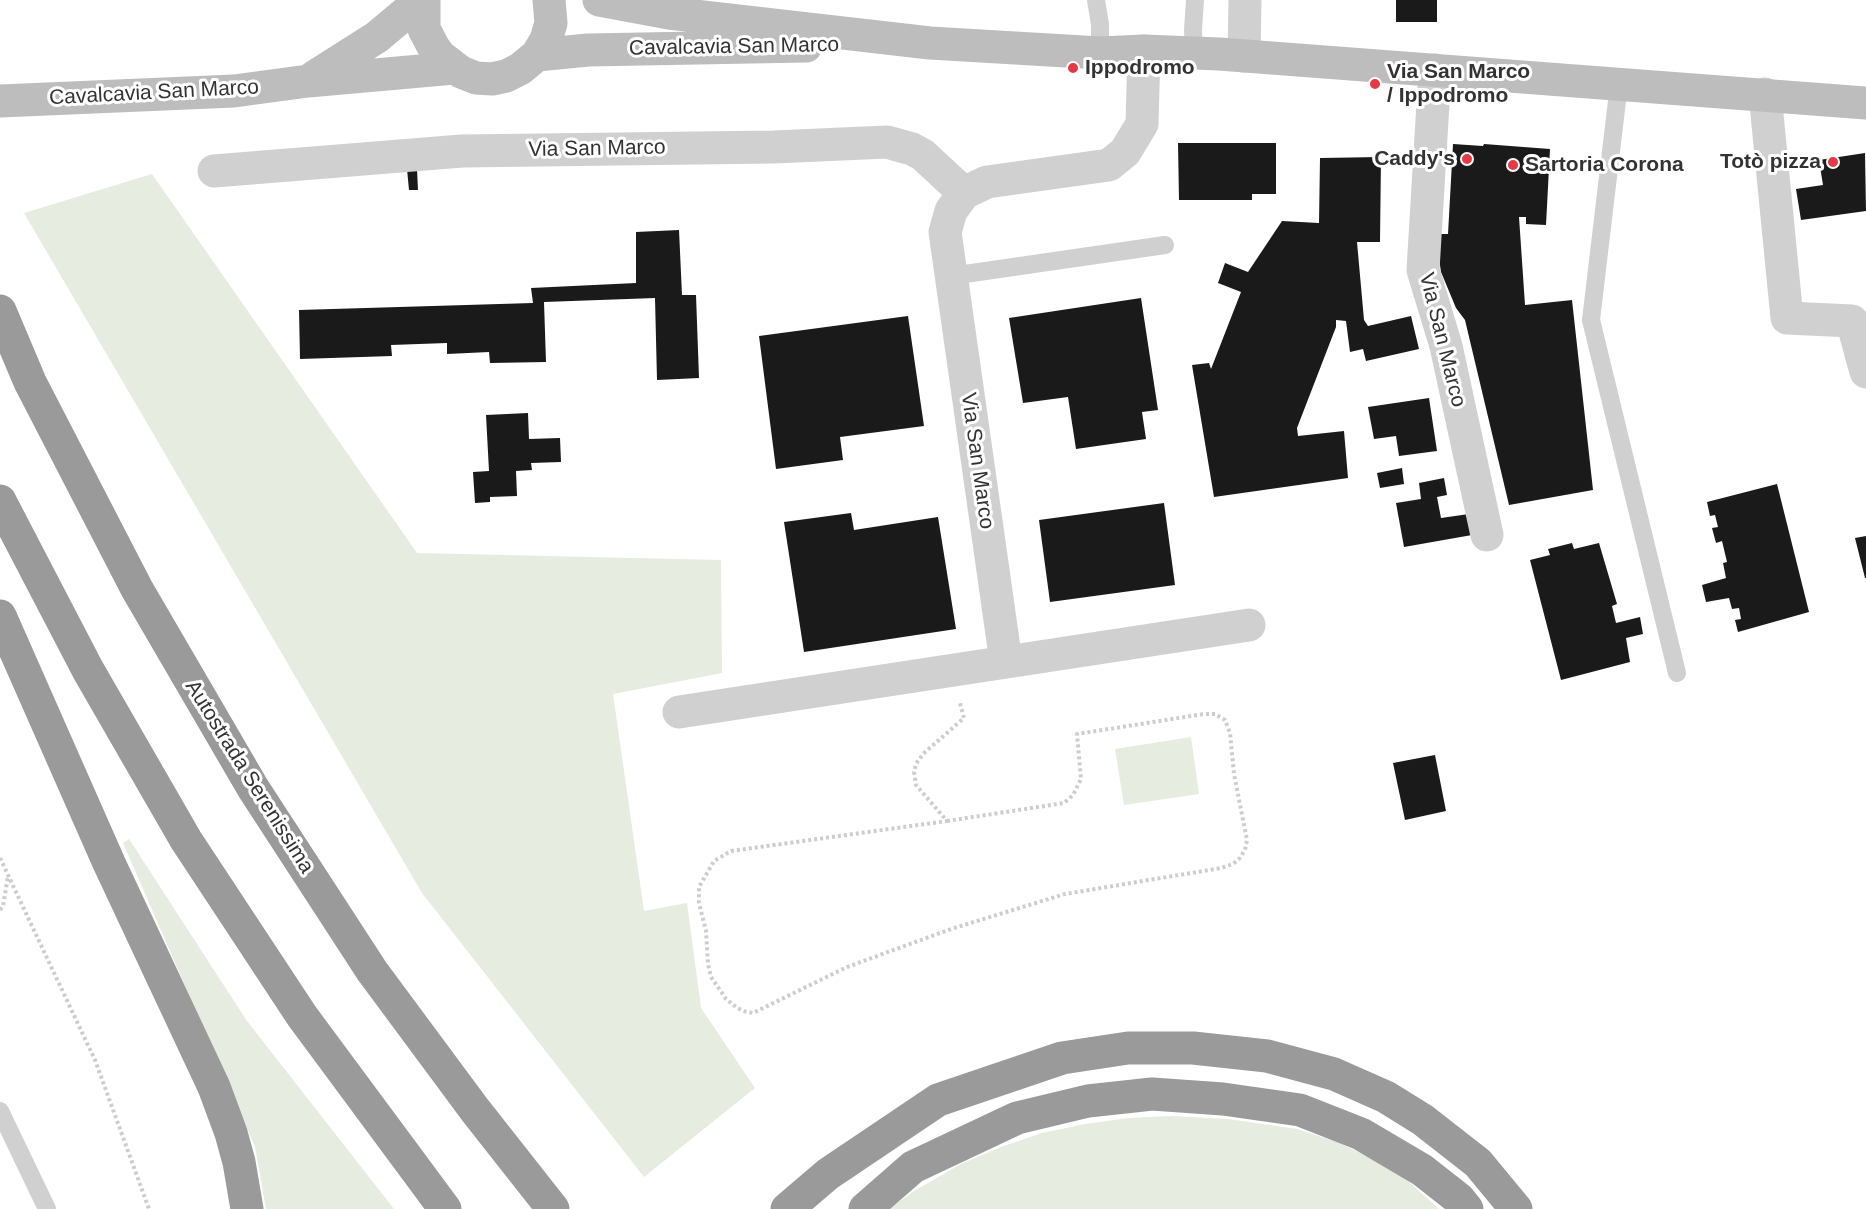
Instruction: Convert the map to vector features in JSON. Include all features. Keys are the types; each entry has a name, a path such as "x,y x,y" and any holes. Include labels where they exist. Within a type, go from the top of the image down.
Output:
{"highway":[{"name":"Autostrada Serenissima","path":"0,311 30,382 137,589 253,788 372,971 474,1110 553,1209"},
{"path":"0,501 88,670 186,840 302,1016 445,1209"},
{"path":"0,616 108,863 214,1087 234,1143 247,1209"},
{"path":"787,1209 828,1174 938,1100 1062,1058 1128,1048 1193,1048 1267,1056 1334,1074 1386,1097 1423,1119 1478,1163 1516,1209"},
{"path":"866,1209 913,1167 1017,1118 1088,1101 1152,1094 1223,1099 1300,1110 1361,1134 1422,1170 1459,1199 1467,1209"}],"main road":[{"name":"Cavalcavia San Marco","path":"423,0 423,19 429,39 440,56 454,68 476,78 499,78 520,69 537,55 588,50 930,43"},
{"name":"Cavalcavia San Marco","path":"308,81 377,37 423,0"},
{"path":"537,55 546,40 550,23 549,0"},
{"name":"Cavalcavia San Marco","path":"599,0 669,13 930,43 1100,53"},
{"path":"1100,53 1144,51 1244,56 1866,103"},
{"name":"Cavalcavia San Marco","path":"0,101 234,92 308,81 454,68"}],"street":[{"path":"1244,56 1245,0"},
{"path":"964,193 987,182 1109,165 1125,152 1142,124 1144,51"},
{"name":"Via San Marco","path":"1435,70 1423,270 1446,346 1487,535"},
{"path":"1765,94 1787,318 1852,321 1866,372"},
{"name":"Via San Marco","path":"214,171 462,151 774,147 887,142 912,149 923,155 964,193 951,211 945,232 1006,662"},
{"path":"679,712 1249,625"}],"lane":[{"path":"1096,0 1100,24 1100,53"},
{"path":"1194,53 1195,0"},
{"path":"1619,84 1590,320 1677,673"},
{"path":"951,276 1165,245"},
{"path":"0,1111 47,1209"}],"path":[{"path":"947,821 916,785 914,772 923,754 964,718 953,670"},
{"path":"1215,714 1225,720 1230,733 1234,774 1247,840 1245,850 1233,864 1054,897 951,929 847,967 753,1012 743,1011 726,999 711,977 706,931 699,903 699,887 714,861 731,851 947,821 1064,803 1078,789 1081,779 1077,734 1215,714"},
{"path":"0,858 95,1060 149,1209"},
{"path":"0,910 3,906 8,875"}],"shaded area":[{"path":"152,174 417,553 721,560 722,673 613,694 644,911 687,903 701,1008 755,1088 644,1177 422,893 24,213"},
{"path":"1191,737 1199,794 1124,805 1115,749"},
{"path":"129,839 247,1021 394,1209 266,1209 255,1147 123,843"},
{"path":"1171,1116 1228,1119 1297,1129 1337,1142 1373,1159 1406,1179 1439,1209 889,1209 914,1191 961,1164 1042,1133 1128,1118"}],"building":[{"path":"1396,0 1437,0 1437,22 1396,22"},
{"path":"1178,143 1276,143 1276,194 1252,194 1252,200 1179,200"},
{"path":"1453,144 1550,149 1546,225 1526,224 1526,217 1519,217 1525,305 1572,300 1593,490 1509,505 1465,320 1456,308 1441,272 1439,258 1441,234 1448,234"},
{"path":"1865,153 1866,211 1801,220 1796,189 1823,185 1819,160"},
{"path":"1381,157 1380,242 1357,242 1364,320 1368,326 1411,316 1419,349 1366,361 1363,349 1350,352 1346,321 1336,320 1336,327 1297,428 1298,436 1344,431 1348,478 1214,497 1192,365 1209,363 1211,369 1241,292 1218,283 1225,263 1248,272 1282,221 1319,223 1320,158"},
{"path":"407,169 417,169 418,190 409,190"},
{"path":"679,230 682,295 696,295 699,378 657,380 655,298 544,302 546,362 490,363 489,352 447,354 447,343 391,345 392,356 300,359 299,310 533,303 531,288 636,283 636,232"},
{"path":"1141,298 1158,410 1142,412 1146,439 1076,449 1068,397 1023,403 1009,318"},
{"path":"908,316 924,426 840,437 843,460 776,469 759,336"},
{"path":"1429,398 1437,451 1399,456 1396,436 1374,439 1368,407"},
{"path":"528,413 529,439 560,438 561,462 531,463 532,470 516,471 517,496 490,497 490,502 475,503 473,472 489,471 486,415"},
{"path":"1402,468 1404,484 1380,488 1377,473"},
{"path":"1444,478 1447,495 1437,497 1441,518 1469,514 1472,535 1404,547 1396,503 1421,499 1419,483"},
{"path":"1777,484 1809,612 1738,632 1735,620 1741,619 1739,608 1732,609 1729,598 1706,602 1702,585 1726,578 1723,563 1727,562 1722,541 1716,543 1712,528 1718,527 1715,515 1710,516 1707,502"},
{"path":"1164,503 1175,585 1050,602 1039,520"},
{"path":"851,513 854,530 938,517 956,629 804,652 784,522"},
{"path":"1866,536 1866,578 1865,578 1855,538"},
{"path":"1572,543 1574,549 1599,543 1617,604 1612,606 1616,623 1640,617 1643,634 1626,638 1630,662 1561,680 1530,560 1550,555 1548,549"},
{"path":"1435,755 1446,811 1405,820 1393,763"}],"place":[{"name":"Ippodromo","path":"1073,68"},
{"name":"Via San Marco / Ippodromo","path":"1375,84"},
{"name":"Caddy's","path":"1467,159"},
{"name":"Totò pizza","path":"1833,162"},
{"name":"Sartoria Corona","path":"1513,165"}]}
